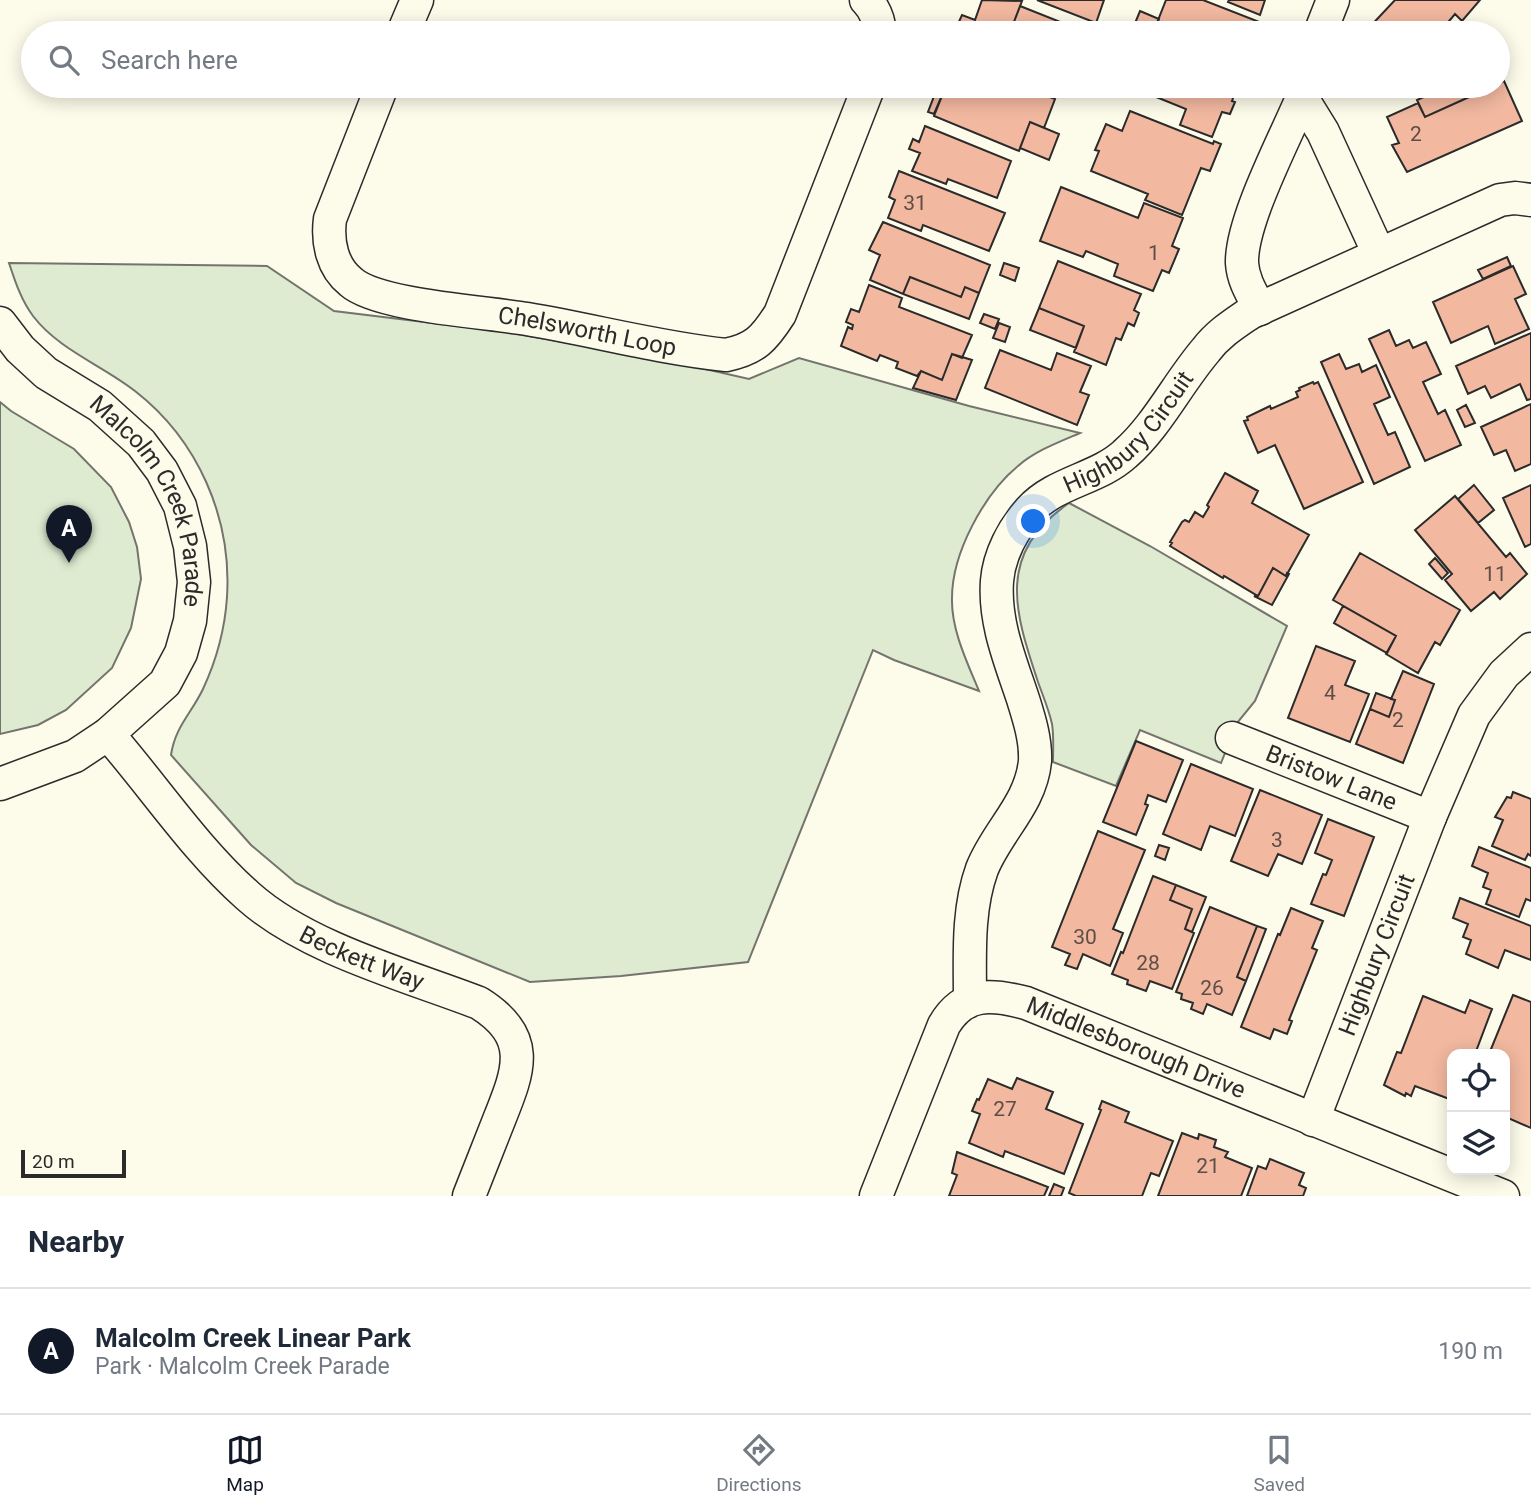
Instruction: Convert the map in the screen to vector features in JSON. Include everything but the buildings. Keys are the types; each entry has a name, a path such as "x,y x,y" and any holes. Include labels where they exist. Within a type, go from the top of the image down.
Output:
{"street":[{"path":"408,21 417,0"},
{"path":"1325,21 1333,0"},
{"name":"Chelsworth Loop","path":"377,98 330,219 328,235 332,256 351,283 368,293 391,299 523,318 702,353 726,355 756,345 780,314 864,98"},
{"path":"1260,309 1246,284 1242,264 1245,236 1301,98"},
{"path":"1306,98 1379,254"},
{"name":"Highbury Circuit","path":"970,1000 970,944 974,902 982,870 998,838 1020,807 1030,785 1035,759 1031,726 1003,639 997,608 997,578 1004,552 1018,525 1051,493 1123,457 1146,434 1206,348 1226,330 1260,309 1500,200 1531,200"},
{"name":"Malcolm Creek Parade","path":"0,323 20,349 46,373 100,406 141,443 162,471 180,506 193,570 190,621 181,653 165,683 108,734 75,756 0,784"},
{"name":"Malcolm Creek Parade","path":"0,355 26,383 112,441 152,491 166,527 173,566 166,637 144,685 136,710"},
{"name":"Highbury Circuit","path":"1313,1120 1430,817 1474,715 1504,674 1531,649"},
{"name":"Beckett Way","path":"108,734 216,866 249,897 282,921 311,937 479,1003 495,1013 506,1027 515,1042 517,1070 469,1196"},
{"name":"Bristow Lane","path":"1232,738 1430,817"},
{"name":"Middlesborough Drive","path":"970,1000 1004,997 1026,1003 1503,1196"},
{"path":"876,1196 944,1025 959,1007 970,1000"}],"green space":[{"path":"9,263 267,266 334,311 506,332 670,361 749,379 799,358 969,406 1080,433 1032,456 1005,478 982,508 964,544 953,581 952,610 961,645 979,691 873,650 748,962 621,976 530,982 336,903 296,883 251,845 171,755 180,728 208,678 224,621 227,567 217,510 207,483 177,433 135,391 68,348 43,328 25,304"},
{"path":"0,402 74,449 111,487 129,522 137,547 141,579 131,628 112,668 66,710 38,725 0,734"},
{"path":"1069,503 1150,546 1287,626 1255,701 1237,723 1221,763 1140,730 1116,786 1053,762 1052,724 1022,631 1017,585 1021,563 1030,542 1046,522"}],"place":[{"name":"Malcolm Creek Linear Park","path":"69,563"}]}
